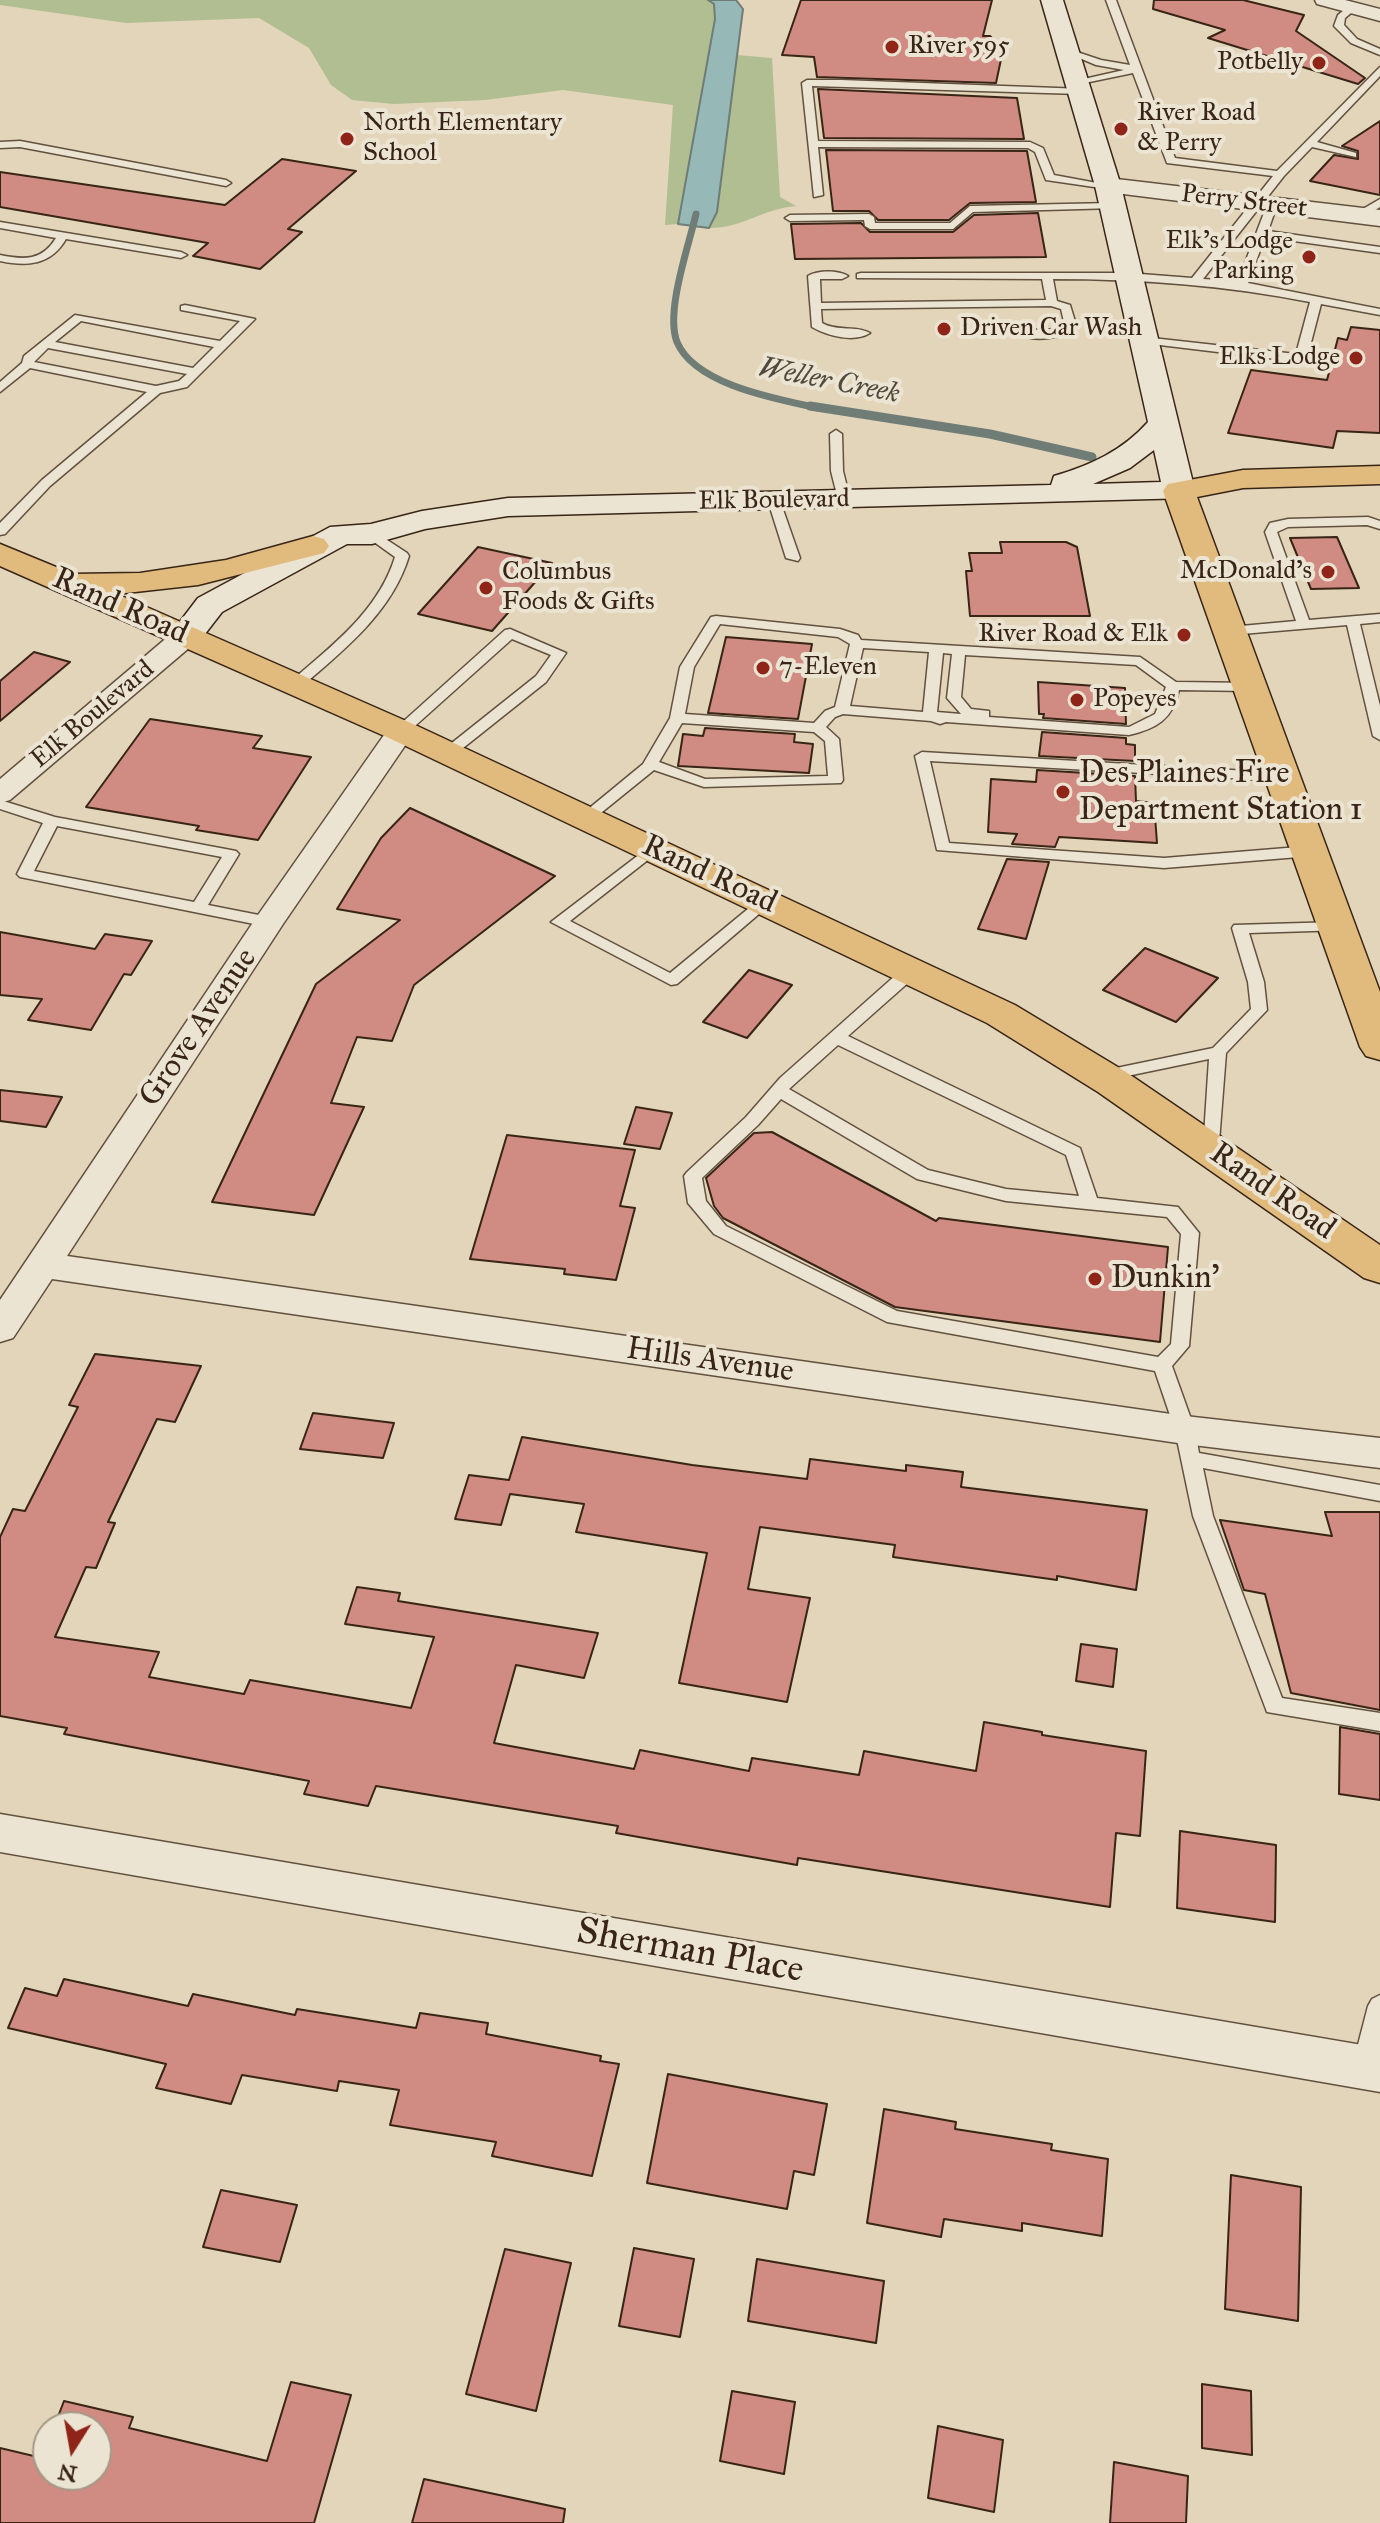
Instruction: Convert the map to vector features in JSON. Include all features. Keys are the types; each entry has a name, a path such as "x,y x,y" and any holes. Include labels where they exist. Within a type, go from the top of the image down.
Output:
{"main road":[{"path":"1052,0 1110,196 1179,491 1380,1047"},
{"name":"Perry Street","path":"1110,196 1373,212"},
{"path":"1001,495 1052,486 1113,468 1143,447 1163,423"},
{"name":"Elk Boulevard","path":"1179,491 1243,479 1380,475"},
{"name":"Elk Boulevard","path":"186,636 210,605 313,546 341,534 372,534 422,520 508,507 1179,491 1250,500 1380,499"},
{"name":"Elk Boulevard","path":"186,636 236,615 300,577 359,551 372,534"},
{"path":"57,579 88,583 173,581 214,574 313,546"},
{"name":"Rand Road","path":"0,554 401,731 1001,1014 1103,1076 1380,1267"}],"street":[{"path":"1324,0 1380,15"},
{"name":"Elk Boulevard","path":"0,794 186,636"},
{"name":"Grove Avenue","path":"0,1329 269,922 401,731"},
{"name":"Hills Avenue","path":"42,1265 1188,1444 1380,1453"},
{"name":"Sherman Place","path":"0,1833 1372,2069"}],"lane":[{"path":"1111,0 1171,161 1280,174"},
{"path":"1352,8 1341,17 1339,26 1354,41 1380,52"},
{"path":"1068,50 1099,63 1139,69"},
{"path":"818,195 807,83 894,82 1009,91 1079,87 1139,69"},
{"path":"1196,280 1264,204 1280,174 1380,70"},
{"path":"815,144 1018,143 1039,150 1050,178 1110,196"},
{"path":"1310,143 1352,155"},
{"path":"0,145 20,144 226,183"},
{"path":"790,218 869,217 870,226 953,226 970,209 1110,196"},
{"path":"1242,285 1261,233 1264,204"},
{"path":"0,225 181,255"},
{"path":"1261,233 1380,250"},
{"path":"0,258 24,263 53,252 62,236"},
{"path":"842,276 814,276 816,325 832,333 864,333"},
{"path":"861,276 1128,276 1196,280 1242,285 1380,312"},
{"path":"1047,276 1052,303"},
{"path":"1143,340 1301,358 1316,300"},
{"path":"815,306 1052,303 1066,307 1071,328 1057,334 1026,334"},
{"path":"28,364 156,390 183,384 249,319 185,308"},
{"path":"0,388 28,364 28,358 79,317 224,345"},
{"path":"45,344 196,372"},
{"path":"0,531 46,483 156,390"},
{"path":"836,434 837,471 844,499"},
{"path":"774,501 793,558"},
{"path":"1304,625 1271,532 1275,526 1368,521 1380,525"},
{"path":"296,684 340,647 398,577 402,556 372,534"},
{"path":"1230,631 1380,618"},
{"path":"586,818 651,764 677,718 687,667 716,620 840,633 853,638 857,644 842,710"},
{"path":"1353,621 1380,736"},
{"path":"401,731 510,633 559,653 541,679 448,753"},
{"path":"857,644 1140,661 1173,686 1251,687"},
{"path":"936,649 930,714 940,720"},
{"path":"959,650 954,698 967,713 1154,724"},
{"path":"818,728 830,714 842,710 940,720 1129,731 1154,724 1170,706 1173,686"},
{"path":"651,764 704,783 836,780 832,739 818,728 677,718"},
{"path":"1283,777 922,756 942,847 1164,863 1311,851"},
{"path":"0,804 52,821 231,854 198,908"},
{"path":"52,821 25,874 269,922"},
{"path":"653,849 559,922 671,980 765,902"},
{"path":"1103,1076 1218,1052 1259,1010 1256,982 1240,928 1338,927"},
{"path":"912,970 778,1090 752,1121 693,1176 697,1203 720,1230 893,1317 1162,1365"},
{"path":"836,1037 1074,1152 1090,1203"},
{"path":"1212,1151 1218,1052"},
{"path":"778,1090 923,1175 1006,1195 1172,1211 1190,1233 1180,1346 1162,1365"},
{"path":"1162,1365 1188,1444 1203,1516 1274,1706 1380,1722"},
{"path":"1188,1444 1380,1493"},
{"path":"1372,2069 1380,2006"}],"green space":[{"path":"0,0 708,0 714,4 715,19 678,224 665,225 673,105 563,90 485,100 394,104 352,100 331,85 309,48 259,18 126,23 0,5"},
{"path":"737,55 772,58 780,197 796,206 732,225 709,228 717,211"}],"water":[{"path":"708,0 736,0 743,9 717,212 709,228 678,224 715,19 714,4"}],"building":[{"path":"801,0 992,0 983,36 990,36 1003,50 996,83 817,77 814,57 782,55"},
{"path":"1154,0 1243,0 1304,15 1296,31 1365,78 1358,84 1208,38 1225,30 1153,9"},
{"path":"818,89 1017,98 1024,139 824,138"},
{"path":"1380,121 1380,195 1310,181 1334,155 1358,159 1358,151 1342,146"},
{"path":"826,150 1027,151 1036,202 970,203 949,220 878,220 869,211 833,211"},
{"path":"282,159 356,171 288,229 302,232 260,269 193,256 208,243 0,207 0,172 225,205"},
{"path":"1038,213 1046,257 795,259 791,224 861,223 870,232 953,232 974,215"},
{"path":"1351,327 1380,330 1380,433 1337,431 1333,448 1228,433 1251,370 1327,380 1338,338 1347,340"},
{"name":"McDonald's","path":"1337,537 1359,588 1311,589 1290,538"},
{"path":"1000,542 1066,542 1077,547 1090,616 970,616 966,571 972,571 969,553 1002,553"},
{"name":"Columbus Foods & Gifts","path":"478,547 552,563 492,631 418,614"},
{"name":"7-Eleven","path":"726,637 812,644 798,719 708,713"},
{"path":"34,652 70,662 0,721 0,681"},
{"name":"Popeyes","path":"1038,682 1125,688 1126,724 1043,718 1044,714 1039,714"},
{"path":"150,719 262,736 253,748 311,757 258,840 196,830 199,826 86,807"},
{"name":"7-Eleven","path":"705,728 795,734 794,742 813,744 809,773 678,766 683,734 703,736"},
{"path":"1042,732 1126,738 1126,744 1135,745 1135,761 1039,756"},
{"name":"Des Plaines Fire Department Station 1","path":"1037,770 1135,776 1136,801 1154,803 1157,843 1059,837 1055,847 1012,844 1017,834 988,832 991,779 1036,782"},
{"path":"410,808 555,876 414,985 392,1041 357,1037 331,1103 364,1107 314,1215 212,1202 316,984 400,920 337,909 381,838"},
{"path":"1007,859 1049,862 1026,939 978,929"},
{"path":"0,932 95,949 105,934 152,941 131,975 124,974 91,1030 28,1020 42,999 0,995"},
{"path":"1145,948 1218,978 1176,1022 1103,990"},
{"path":"749,970 792,985 747,1038 703,1022"},
{"path":"0,1090 62,1097 46,1127 0,1121"},
{"path":"636,1107 672,1113 660,1149 624,1144"},
{"path":"772,1132 936,1221 939,1218 1168,1247 1160,1342 895,1307 723,1218 714,1206 706,1178 754,1133"},
{"path":"507,1135 635,1150 620,1206 635,1208 616,1280 564,1274 565,1269 470,1259"},
{"path":"95,1354 201,1366 175,1422 157,1419 108,1522 115,1523 96,1568 86,1567 55,1637 159,1652 149,1677 244,1694 250,1680 411,1708 434,1637 345,1624 357,1587 400,1593 398,1601 598,1633 584,1678 516,1665 494,1743 634,1769 640,1750 749,1771 752,1758 859,1775 864,1751 976,1771 984,1722 1042,1732 1042,1735 1146,1751 1140,1836 1116,1833 1110,1907 798,1858 797,1865 616,1833 618,1826 376,1786 368,1806 304,1794 309,1781 64,1734 67,1728 0,1716 0,1537 13,1509 25,1511 78,1407 69,1405"},
{"path":"313,1413 394,1423 383,1458 300,1449"},
{"path":"522,1437 692,1465 807,1479 810,1459 906,1471 906,1465 963,1472 961,1487 1147,1510 1136,1590 1057,1576 1057,1580 893,1557 895,1545 760,1527 748,1589 810,1598 787,1702 679,1683 707,1553 576,1532 584,1504 510,1494 501,1525 455,1519 469,1475 509,1480"},
{"path":"1325,1512 1380,1512 1380,1710 1291,1693 1265,1594 1244,1590 1220,1520 1332,1536"},
{"path":"1081,1644 1117,1649 1113,1687 1076,1681"},
{"path":"1340,1727 1380,1734 1380,1800 1339,1794"},
{"path":"1180,1831 1276,1845 1275,1922 1177,1908"},
{"path":"64,1979 188,2006 193,1994 295,2015 297,2009 416,2028 420,2013 488,2023 486,2034 601,2056 600,2061 619,2064 592,2176 492,2156 496,2142 390,2125 399,2090 339,2081 337,2091 242,2075 231,2104 156,2088 166,2064 8,2028 25,1988 57,1996"},
{"path":"668,2074 827,2104 814,2175 794,2171 787,2209 647,2183"},
{"path":"884,2109 956,2122 955,2129 1052,2144 1051,2150 1108,2159 1102,2236 1022,2223 1022,2231 944,2219 941,2237 867,2223"},
{"path":"1231,2175 1301,2187 1298,2321 1225,2309"},
{"path":"221,2190 297,2205 280,2262 203,2247"},
{"path":"634,2248 694,2259 680,2337 619,2326"},
{"path":"505,2249 571,2263 536,2411 466,2394"},
{"path":"757,2259 884,2281 876,2343 748,2321"},
{"path":"291,2382 351,2395 314,2523 0,2523 0,2448 32,2456 32,2491 112,2491 112,2412 133,2417 129,2428 267,2461"},
{"path":"1202,2384 1251,2391 1252,2455 1202,2448"},
{"path":"732,2391 795,2402 784,2474 720,2461"},
{"path":"64,2401 107,2411 60,2411"},
{"path":"938,2426 1003,2440 994,2512 928,2498"},
{"path":"1114,2462 1188,2476 1186,2523 1110,2523"},
{"path":"424,2479 565,2509 563,2523 412,2523"}],"waterway":[{"name":"Weller Creek","path":"696,214 676,296 674,329 677,342 687,357 719,379 739,388 818,408"},
{"name":"Weller Creek","path":"810,406 990,434 1092,457"}],"place":[{"name":"River 595","path":"892,47"},
{"name":"Potbelly","path":"1319,63"},
{"name":"River Road & Perry","path":"1121,129"},
{"name":"North Elementary School","path":"347,139"},
{"name":"Elk's Lodge Parking","path":"1309,257"},
{"name":"Driven Car Wash","path":"944,329"},
{"name":"Elks Lodge","path":"1356,358"},
{"name":"McDonald's","path":"1328,572"},
{"name":"Columbus Foods & Gifts","path":"486,588"},
{"name":"River Road & Elk","path":"1184,635"},
{"name":"7-Eleven","path":"763,668"},
{"name":"Popeyes","path":"1077,700"},
{"name":"Des Plaines Fire Department Station 1","path":"1063,792"},
{"name":"Dunkin'","path":"1095,1279"}]}
